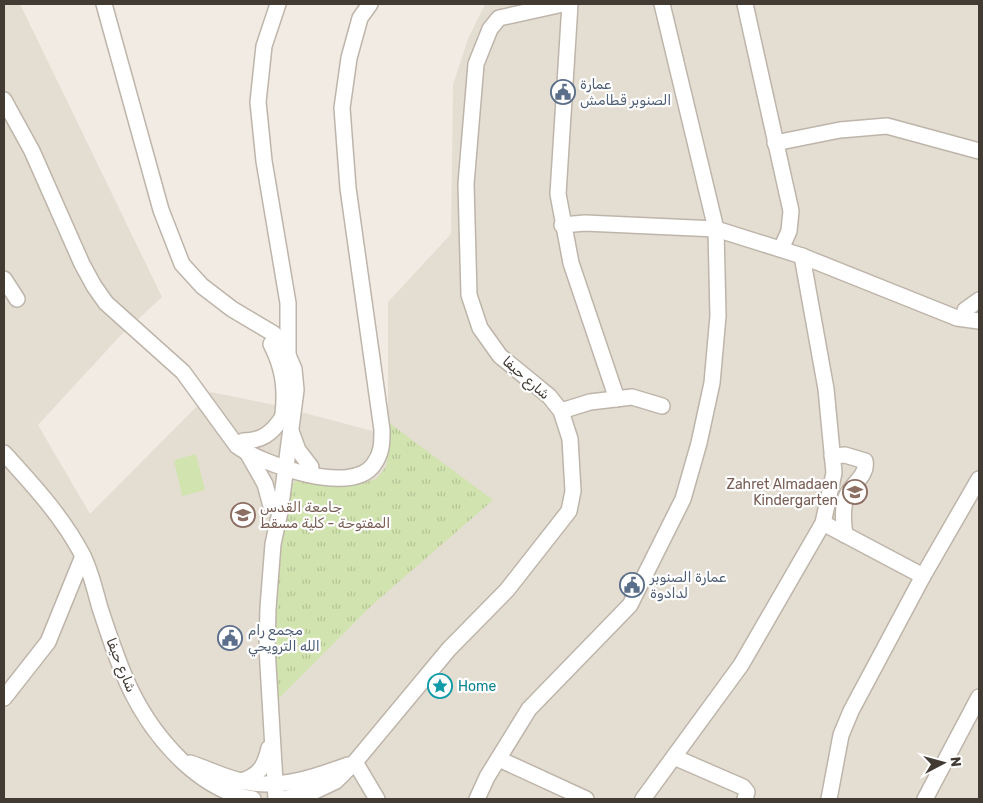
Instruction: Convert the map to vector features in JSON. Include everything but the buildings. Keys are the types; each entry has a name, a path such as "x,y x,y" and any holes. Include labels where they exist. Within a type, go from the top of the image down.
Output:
{"street":[{"path":"104,4 161,210 182,264 202,286 232,309 274,334 288,355 294,369 296,390 286,424 281,462 271,506"},
{"path":"278,4 264,46 258,102 264,161 288,303 288,355"},
{"path":"4,100 32,151 82,264 94,286 106,303 183,372 237,446 245,447 281,462 310,471 337,477 358,476 374,466 382,449 382,430 348,188 342,108 349,58 360,18 370,4"},
{"name":"شارع حيفا","path":"283,799 315,790 336,781 449,649 507,590 569,511 573,491 570,438 561,410 549,396 500,356 480,328 469,295 466,184 476,64 490,29 499,18 563,4"},
{"path":"570,4 558,194 570,263 617,399"},
{"path":"476,799 487,777 529,709 630,605 683,499 699,443 712,383 718,316 716,230 662,4"},
{"path":"745,4 791,211 789,231 781,250"},
{"path":"775,143 840,130 887,126 979,151"},
{"path":"643,799 741,665 823,523 834,473 824,380 800,255 798,227 795,214 791,211"},
{"path":"562,225 586,223 716,230 800,255 957,318 979,321"},
{"path":"4,279 17,299"},
{"path":"946,312 972,309 979,300"},
{"path":"254,321 270,341 279,359 285,396 286,424 310,471"},
{"path":"561,410 590,402 632,398 662,406"},
{"path":"245,447 251,441 265,437 286,424"},
{"path":"245,447 265,484 271,506 273,544"},
{"name":"شارع حيفا","path":"4,452 50,504 83,556 122,674 149,724 166,746 193,773 217,787 244,798 253,799"},
{"path":"832,456 860,458 865,461 866,466 865,471 847,495 842,522 845,534"},
{"path":"276,799 267,639 273,544 282,494 281,462"},
{"path":"282,494 288,482 310,471"},
{"path":"829,799 841,735 851,711 979,479"},
{"path":"823,523 924,576"},
{"path":"4,698 48,642 83,556"},
{"path":"925,799 979,697"},
{"path":"272,734 276,757 282,768 288,775 309,780"},
{"path":"241,781 253,778 261,769 266,760 272,734"},
{"path":"674,757 743,787 747,792 745,799"},
{"path":"499,759 586,799"},
{"name":"شارع حيفا","path":"182,761 241,781 275,783 309,780 354,762"},
{"path":"354,762 377,799"}],"shaded area":[{"path":"4,4 20,4 162,297 120,336 38,425 90,514 211,392 274,405 388,435 388,302 451,234 453,85 468,39 485,4 979,4 979,799 4,799"}],"green space":[{"path":"388,422 493,500 371,606 270,707 267,630 282,494 302,475 309,475 323,486 353,486 376,479 387,466"},
{"path":"196,454 205,490 182,496 174,460"}],"place":[{"name":"عمارة الصنوبر قطامش","path":"563,92"},
{"name":"Zahret Almadaen Kindergarten","path":"855,492"},
{"name":"جامعة القدس المفتوحة - كلية مسقط","path":"243,515"},
{"name":"عمارة الصنوبر لدادوة","path":"632,585"},
{"name":"مجمع رام الله الترويحي","path":"230,638"},
{"name":"Home","path":"440,686"}]}
